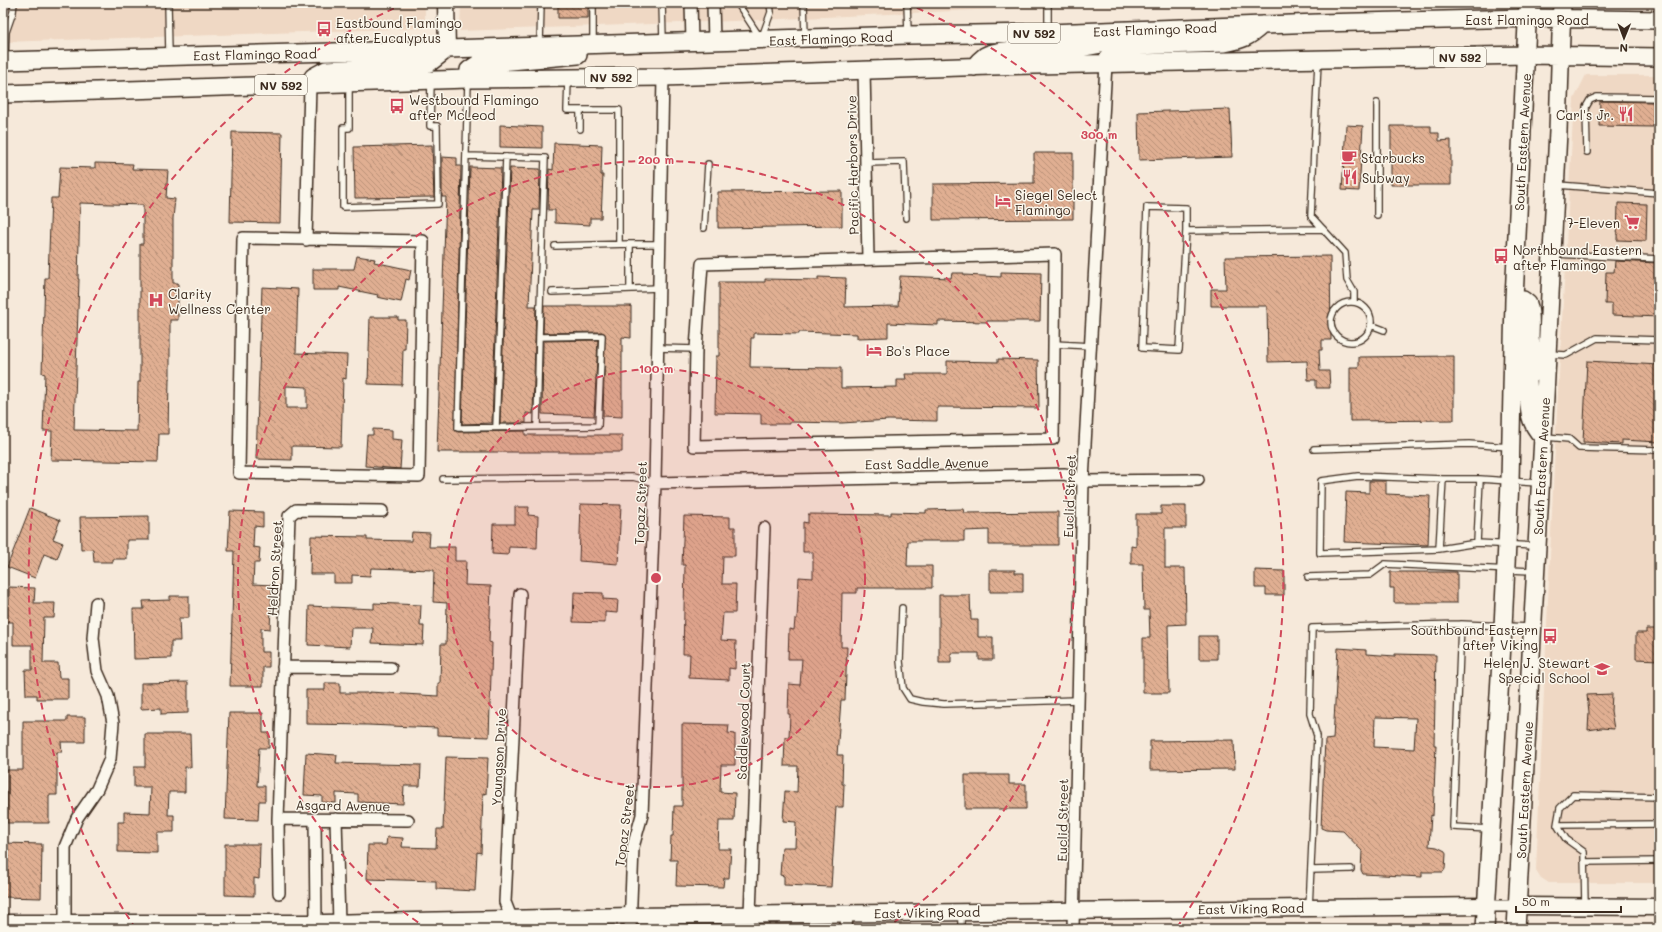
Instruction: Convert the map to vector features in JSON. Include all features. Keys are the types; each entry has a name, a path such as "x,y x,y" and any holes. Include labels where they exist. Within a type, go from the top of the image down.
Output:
{"main road":[{"name":"East Flamingo Road","path":"4,61 447,50 908,35 1048,33 1262,25 1528,10 1562,11 1659,20"},
{"name":"South Eastern Avenue","path":"1485,929 1506,569 1510,481 1514,299 1528,10"},
{"name":"South Eastern Avenue","path":"1516,929 1543,436 1562,11"},
{"path":"1106,64 1108,59 1134,46 1224,43 1248,37 1262,25"},
{"path":"974,66 985,56 997,52 1028,49 1087,47 1111,41 1129,30"},
{"path":"468,79 469,70 478,64 579,55 588,50 592,45"},
{"path":"310,85 313,77 326,70 420,65 429,63 447,50"},
{"name":"NV 592","path":"3,94 468,79 662,77 974,66 1526,55 1659,57"},
{"path":"1514,299 1523,300 1528,304 1531,322 1530,339 1533,357 1544,393"},
{"path":"1513,334 1527,369 1530,417 1533,425 1543,436"}],"street":[{"path":"446,3 447,50"},
{"path":"691,3 692,42"},
{"path":"713,3 714,42"},
{"name":"Euclid Street","path":"1073,929 1083,481 1106,64"},
{"name":"Pacific Harbors Drive","path":"864,70 868,259"},
{"name":"Topaz Street","path":"631,922 633,847 642,815 655,483 662,77"},
{"path":"306,240 310,85"},
{"path":"243,238 306,240 423,241 419,476 239,473 243,238"},
{"path":"1055,254 1053,344 1053,439 694,446 696,349 702,264 1055,254"},
{"name":"East Saddle Avenue","path":"655,483 1065,474 1083,481 1198,480"},
{"name":"Heldron Street","path":"279,893 278,819 289,516 296,510 382,511"},
{"name":"Saddlewood Court","path":"750,914 764,528"},
{"name":"Youngson Drive","path":"512,920 505,902 520,594"},
{"path":"65,922 65,847 77,818 97,788 110,759 114,723 108,696 97,671 93,638 96,603"},
{"path":"284,667 391,668"},
{"name":"Asgard Avenue","path":"278,819 408,820"},
{"path":"316,819 326,924"},
{"path":"326,924 336,819"},
{"name":"East Viking Road","path":"3,923 65,922 87,926 326,924 512,920 631,922 750,914 846,921 961,912 1074,910 1486,906 1659,907"}],"lane":[{"path":"4,61 6,32 13,12 14,3"},
{"path":"168,3 169,57"},
{"path":"540,3 540,47"},
{"path":"592,45 593,3"},
{"path":"662,3 663,42"},
{"path":"740,3 740,8 761,40"},
{"path":"761,40 771,12 770,3"},
{"path":"804,3 805,38"},
{"path":"907,3 908,35"},
{"path":"1048,3 1048,33"},
{"path":"1318,59 1311,216 1345,253 1347,280 1354,292 1354,302"},
{"path":"568,78 566,110 619,110 619,244"},
{"path":"468,79 458,428 598,426 602,336 539,337"},
{"path":"349,83 349,128 343,128 344,207 438,204 437,126 430,126 431,81"},
{"path":"1587,152 1586,107 1590,100 1597,97 1659,98"},
{"path":"1377,103 1377,215"},
{"path":"580,110 580,130"},
{"path":"466,156 545,158 537,427"},
{"path":"496,427 506,157"},
{"path":"865,163 904,162 906,218"},
{"path":"704,228 708,164"},
{"path":"1555,185 1659,193"},
{"path":"1147,207 1186,208 1186,230 1179,350 1142,348 1147,207"},
{"path":"1186,230 1323,229"},
{"path":"630,244 630,289"},
{"path":"555,246 659,244"},
{"path":"1552,254 1659,259"},
{"path":"552,292 659,288"},
{"path":"1354,302 1360,304 1369,313 1371,325 1366,336 1354,342 1342,341 1333,332 1331,326 1333,314 1341,305 1354,302"},
{"path":"1371,325 1384,330"},
{"path":"1546,354 1566,355 1597,338 1659,340"},
{"path":"1053,344 1091,346"},
{"path":"657,348 696,349"},
{"path":"1543,436 1569,439 1579,448 1659,450"},
{"path":"1314,450 1469,444 1511,447"},
{"path":"1537,546 1477,543 1439,549 1320,554 1321,481 1358,476 1480,479 1540,483"},
{"path":"443,479 633,478 655,483"},
{"path":"1439,549 1442,479"},
{"path":"1477,543 1480,479"},
{"path":"1308,577 1370,575 1385,564 1535,571"},
{"path":"902,608 900,662 903,688 910,699 944,704 1078,700"},
{"path":"1461,624 1453,827 1491,830"},
{"path":"1309,908 1317,736 1310,714 1312,628 1461,624 1532,627"},
{"path":"1584,906 1584,852 1566,838 1557,825 1560,808 1573,795 1659,797"},
{"path":"1557,825 1659,824"},
{"path":"1584,862 1659,861"},
{"path":"1311,870 1351,869"},
{"path":"961,912 961,929"}],"shaded area":[{"path":"3,3 425,3 425,28 3,42"},
{"path":"461,3 1106,4 760,20 460,31"},
{"path":"1586,75 1659,75 1659,883 1549,883 1541,878 1536,870 1554,467 1574,99"}],"building":[{"path":"558,3 588,3 588,18 558,18"},
{"name":"Carl's Jr.","path":"1600,101 1653,102 1653,127 1599,126"},
{"path":"1230,109 1232,157 1139,160 1138,112"},
{"path":"500,125 542,127 542,148 500,147"},
{"path":"1346,125 1363,126 1359,191 1342,190"},
{"path":"1391,126 1431,126 1431,133 1439,133 1439,141 1451,140 1451,185 1391,185"},
{"path":"232,132 282,133 280,223 230,222"},
{"path":"554,143 602,145 601,175 603,175 601,218 590,218 590,225 555,223 555,210 548,210 549,169 553,170"},
{"path":"432,145 434,197 355,198 354,147"},
{"name":"Siegel Select Flamingo","path":"1034,153 1073,153 1073,219 933,220 933,184 1034,183"},
{"path":"442,157 457,158 457,166 461,166 455,430 458,432 525,431 525,435 622,435 622,452 437,452 446,197 442,197"},
{"path":"95,163 133,164 132,169 168,170 166,198 175,199 173,218 173,283 178,283 178,320 170,320 168,434 159,434 158,462 51,460 52,431 43,431 45,374 42,373 45,278 48,278 51,198 58,198 60,167 95,168","holes":["80,203 143,205 143,244 140,244 140,382 138,382 137,431 74,430"]},
{"path":"470,167 501,168 492,423 462,424"},
{"path":"510,168 540,169 539,210 533,210 529,306 536,306 533,414 526,413 526,423 500,423"},
{"path":"842,191 842,226 718,228 718,192"},
{"name":"7-Eleven","path":"1618,203 1647,204 1646,241 1617,240"},
{"path":"357,256 375,259 374,262 411,270 409,280 406,279 401,302 377,297 378,295 339,287 339,290 313,290 313,269 354,269"},
{"path":"1330,256 1331,340 1322,340 1322,350 1319,350 1320,371 1329,371 1330,388 1316,388 1316,380 1308,380 1307,361 1268,362 1267,306 1211,306 1211,289 1226,289 1225,257"},
{"path":"1615,261 1659,263 1659,317 1612,315 1612,304 1605,304 1606,272 1614,272"},
{"path":"1001,272 1041,273 1040,321 938,321 938,325 888,323 888,337 857,338 857,334 799,332 799,334 754,333 754,338 751,338 750,367 841,368 841,388 897,387 897,380 906,380 905,374 947,374 947,361 998,362 998,359 1038,360 1039,408 937,407 937,421 889,420 842,423 790,422 790,424 761,424 761,414 715,413 716,356 719,356 719,282 765,282 765,279 818,280 818,277 846,278 845,307 898,306 900,276 951,278 952,273 964,273 964,275 1001,277"},
{"path":"262,287 298,289 296,353 347,355 346,379 343,378 341,447 292,446 292,460 256,459","holes":["286,386 307,387 307,408 286,408"]},
{"path":"544,306 631,306 631,338 622,337 622,417 603,416 605,334 602,332 543,333"},
{"path":"370,317 398,317 398,320 406,320 405,349 403,349 402,385 368,384"},
{"path":"598,340 594,416 542,414 543,341"},
{"path":"1454,356 1454,420 1350,421 1350,367 1359,367 1359,357"},
{"path":"1587,361 1659,365 1659,442 1622,440 1622,444 1583,442"},
{"path":"373,429 392,430 392,439 402,440 400,469 365,466 367,435 373,435"},
{"path":"1369,481 1386,481 1386,494 1430,496 1428,545 1344,542 1346,492 1369,493"},
{"path":"581,504 621,505 618,564 579,561"},
{"path":"1161,506 1186,506 1186,528 1165,528 1165,568 1185,568 1186,624 1168,625 1169,693 1143,693 1143,638 1150,638 1149,610 1144,610 1143,564 1131,564 1131,546 1136,547 1136,514 1161,514"},
{"path":"515,507 529,507 528,515 538,516 537,548 509,547 508,555 492,554 493,524 515,524"},
{"path":"30,508 60,520 53,539 63,543 57,559 44,554 35,578 7,567"},
{"path":"963,509 964,513 1058,512 1058,545 989,545 989,530 964,531 964,541 908,541 907,566 932,566 932,588 857,588 857,593 842,593 841,647 847,647 845,700 841,700 837,755 843,755 842,784 844,784 843,807 836,807 831,887 784,885 784,876 780,875 782,847 795,847 796,822 783,821 785,791 797,792 798,766 784,766 785,737 789,737 789,684 800,685 802,659 788,659 789,629 794,630 795,619 797,619 799,577 813,578 813,552 803,552 803,522 808,523 808,514 891,515 891,512 926,513 926,510"},
{"path":"230,511 263,512 263,527 254,526 253,547 260,548 259,563 254,563 253,584 272,585 270,629 261,628 261,652 269,652 269,667 263,667 263,686 230,686 234,551 228,551"},
{"path":"149,516 149,540 127,540 127,559 113,559 113,562 94,562 93,549 81,550 80,517"},
{"path":"684,516 730,517 730,527 735,527 735,556 723,556 722,584 736,584 735,613 723,613 721,640 736,641 735,669 729,668 729,680 689,678 690,654 683,654 685,565 682,565"},
{"path":"412,532 430,533 429,547 455,547 455,561 466,561 465,585 491,586 489,642 492,643 489,737 437,735 437,728 306,724 306,690 325,690 325,683 340,683 340,693 369,692 438,696 438,683 440,683 441,644 446,644 447,603 433,602 434,570 371,568 370,576 352,575 352,583 334,583 334,574 310,574 311,536 367,537 367,540 411,541"},
{"path":"990,570 1015,570 1015,573 1023,573 1023,592 990,592"},
{"path":"1255,570 1284,571 1284,595 1266,595 1266,588 1255,588"},
{"path":"1390,572 1457,572 1457,603 1394,603 1394,588 1390,588"},
{"path":"9,587 35,588 34,603 55,603 54,618 44,618 43,663 58,663 59,678 68,678 68,699 37,699 37,695 26,695 25,670 32,670 32,645 13,645 13,622 4,622 4,604 9,604"},
{"path":"574,592 603,593 603,599 618,600 617,613 605,612 605,623 573,622"},
{"path":"939,595 970,595 971,620 978,620 978,637 993,637 993,660 979,660 979,653 951,653 951,663 939,663"},
{"path":"170,596 189,596 189,618 179,618 180,641 171,641 171,658 134,659 133,609 144,609 143,601 170,600"},
{"path":"374,603 421,605 420,626 424,626 423,645 372,643 373,628 351,628 350,647 308,645 309,606 374,609"},
{"path":"1646,629 1659,629 1659,660 1636,659 1636,633 1646,633"},
{"path":"1199,636 1217,636 1217,659 1199,659"},
{"path":"1338,648 1366,650 1366,654 1395,656 1395,654 1436,655 1434,745 1436,745 1433,816 1431,815 1429,846 1437,847 1445,851 1445,869 1443,872 1422,872 1422,877 1363,874 1361,870 1362,851 1343,831 1326,830 1321,828 1325,740 1333,739","holes":["1375,717 1416,718 1414,749 1374,747"]},
{"path":"188,682 188,713 161,714 161,708 141,709 141,683"},
{"path":"1612,694 1611,711 1614,729 1601,728 1588,730 1589,712 1587,695"},
{"path":"229,713 263,713 263,733 269,733 269,748 259,748 257,786 265,786 265,801 259,801 258,820 225,819"},
{"path":"67,717 85,717 85,742 61,742 62,752 57,752 57,795 49,795 49,823 7,823 7,770 23,770 23,721 67,721"},
{"path":"682,724 729,725 728,733 735,734 735,765 721,765 720,792 735,793 734,821 719,821 718,849 731,849 729,878 724,878 723,887 676,886 677,860 670,860 671,836 673,836 674,806 682,806"},
{"path":"145,734 190,734 191,767 185,767 185,792 169,792 168,815 174,815 174,832 157,832 157,853 118,852 118,822 124,822 124,812 150,813 151,787 134,787 134,767 145,767"},
{"path":"1234,740 1235,769 1150,770 1150,741"},
{"path":"306,753 337,755 336,763 421,765 420,786 404,786 403,804 358,802 358,794 336,793 336,803 322,802 322,796 304,795"},
{"path":"446,757 488,758 486,794 483,793 481,853 477,852 475,891 436,889 436,881 367,879 368,845 386,845 387,837 403,838 402,847 436,848 437,829 443,829"},
{"path":"965,775 1009,775 1009,784 1026,784 1026,809 965,809"},
{"path":"3,843 42,844 41,898 3,897"},
{"path":"225,844 260,844 259,879 254,878 254,896 225,895"}],"place":[{"name":"Eastbound Flamingo after Eucalyptus","path":"324,29"},
{"name":"Westbound Flamingo after McLeod","path":"397,106"},
{"name":"Carl's Jr.","path":"1626,114"},
{"name":"Starbucks","path":"1349,157"},
{"name":"Subway","path":"1350,177"},
{"name":"Siegel Select Flamingo","path":"1003,201"},
{"name":"7-Eleven","path":"1632,222"},
{"name":"Northbound Eastern after Flamingo","path":"1501,256"},
{"name":"Clarity Wellness Center","path":"156,300"},
{"name":"Bo's Place","path":"874,350"},
{"name":"Southbound Eastern after Viking","path":"1550,636"},
{"name":"Helen J. Stewart Special School","path":"1602,669"}]}
